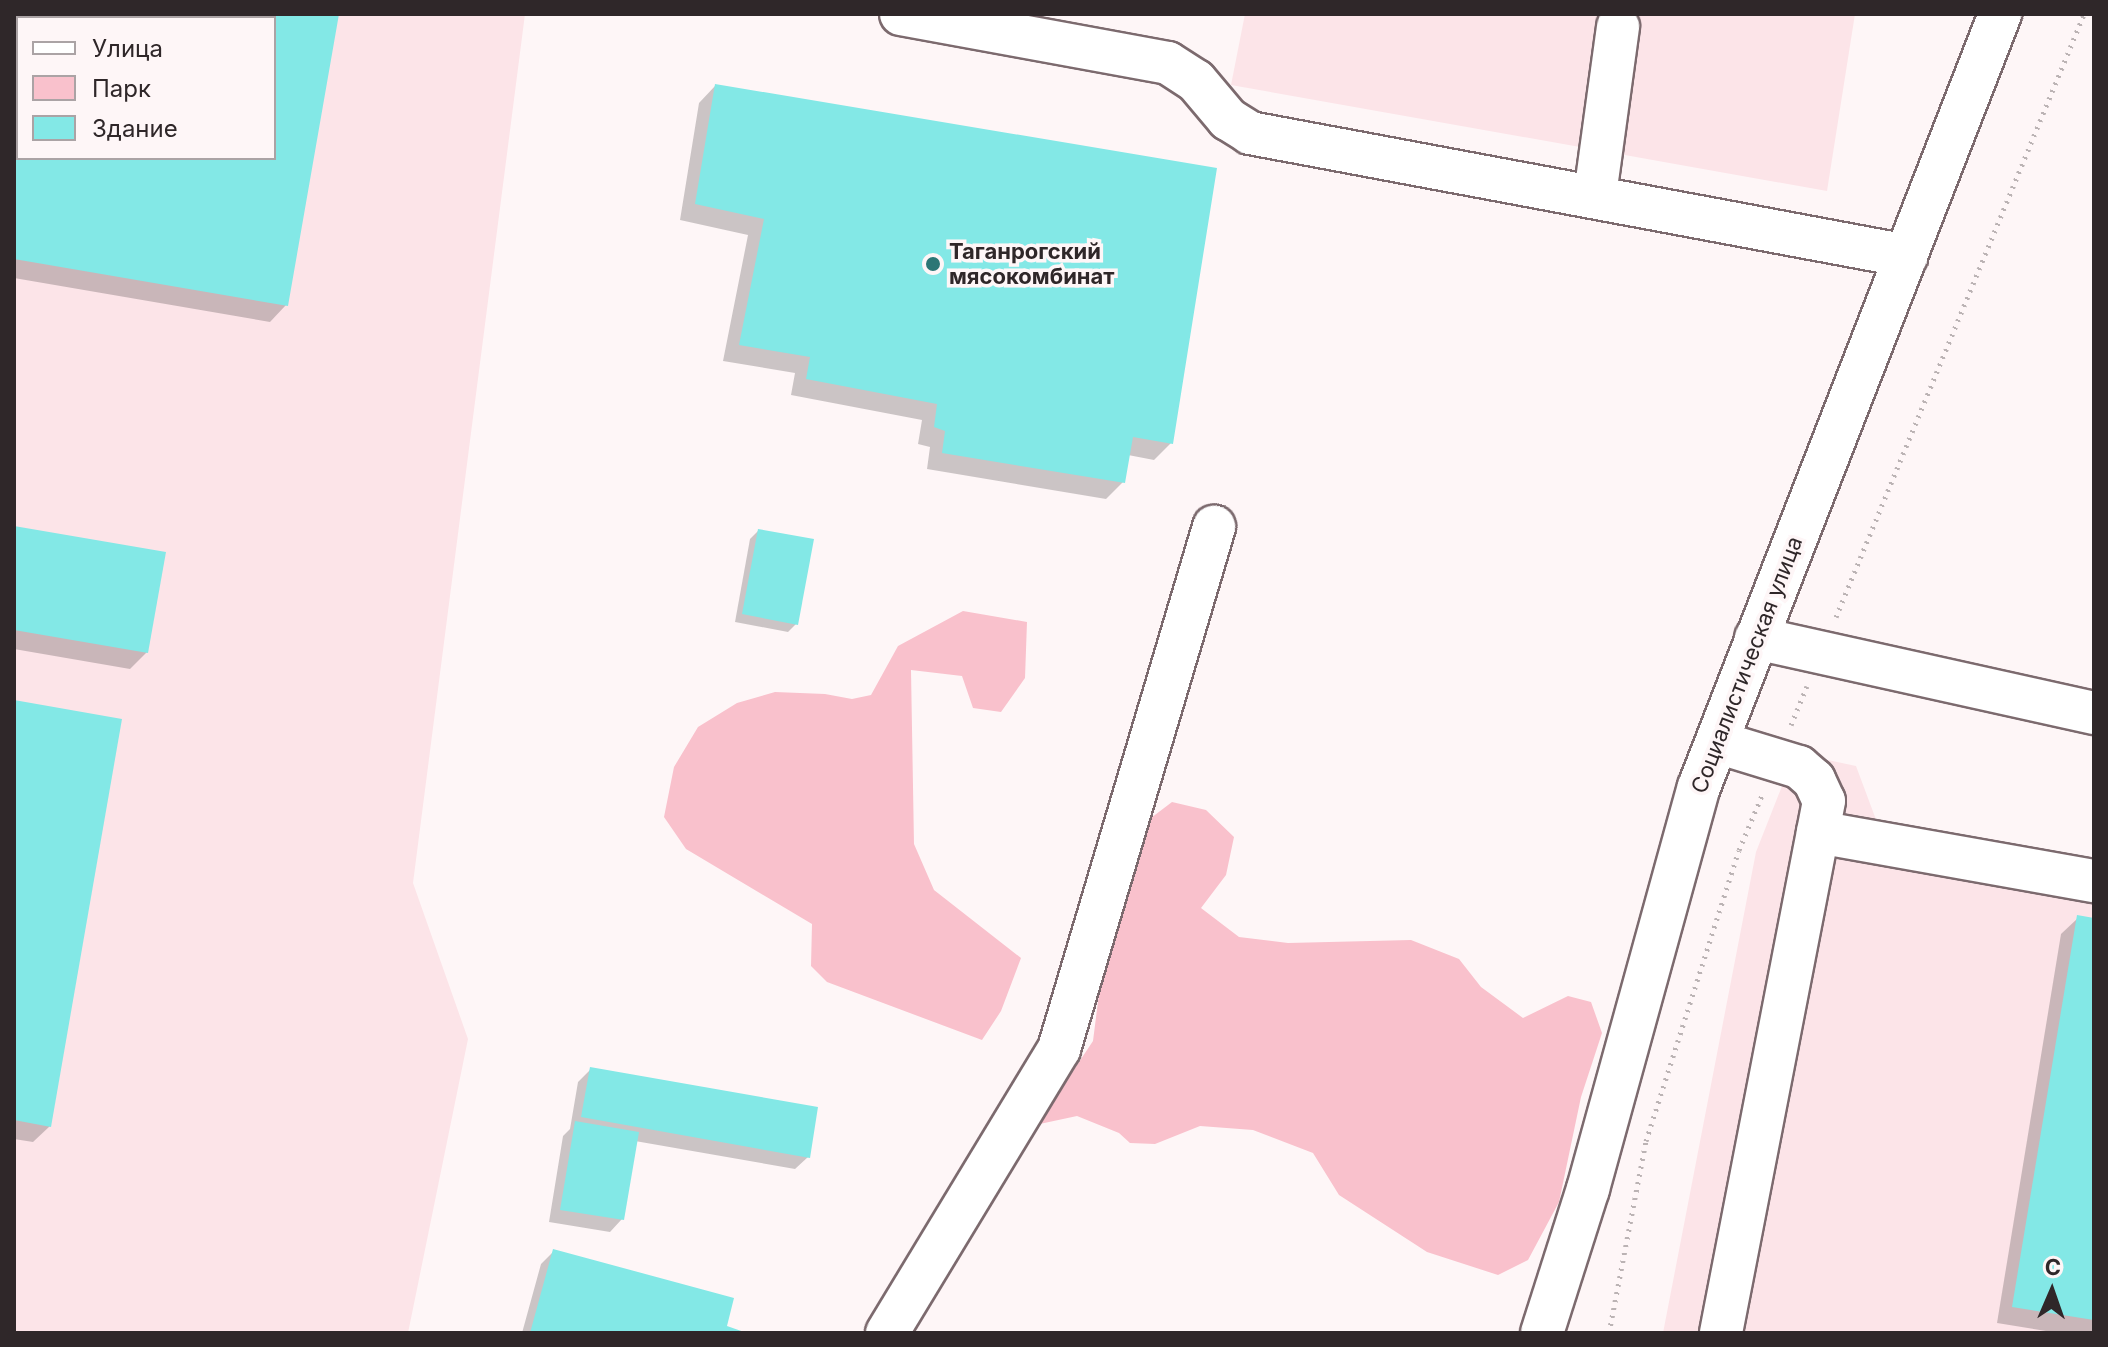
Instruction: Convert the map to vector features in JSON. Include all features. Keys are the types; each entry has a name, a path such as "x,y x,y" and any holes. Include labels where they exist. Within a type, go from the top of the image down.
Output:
{"street":[{"path":"901,14 1168,63 1196,81 1228,119 1250,133 1595,195 1907,256"},
{"name":"Социалистическая улица","path":"1542,1333 1588,1189 1686,827 1756,638 2000,14"},
{"path":"1595,195 1618,27"},
{"path":"887,1333 1059,1049 1214,527"},
{"path":"1756,638 2094,713"},
{"path":"1717,742 1778,758 1799,767 1814,780 1824,801 1721,1333"},
{"path":"1818,832 2094,881"}],"shaded area":[{"path":"14,14 525,14 413,883 468,1039 408,1333 14,1333"},
{"path":"1245,14 1855,14 1827,191 1231,85"},
{"path":"1795,753 1856,766 1878,825 2094,863 2094,1333 1663,1333 1756,852"}],"green space":[{"path":"963,611 1027,622 1025,678 1001,712 973,708 962,676 911,670 914,844 934,890 1021,958 1001,1011 982,1040 827,982 811,966 812,924 686,849 664,817 674,767 698,727 737,703 775,692 825,694 852,699 871,695 898,646"},
{"path":"1172,802 1206,810 1234,837 1226,875 1201,908 1239,937 1288,943 1411,940 1459,959 1481,987 1523,1018 1568,996 1591,1002 1602,1033 1581,1097 1559,1202 1528,1260 1498,1275 1427,1252 1339,1195 1313,1153 1253,1130 1200,1126 1155,1144 1130,1143 1119,1133 1077,1116 1035,1125 1046,1095 1073,1071 1093,1041 1103,962 1147,821"}],"building":[{"path":"14,14 339,14 288,306 14,259"},
{"path":"715,84 1217,168 1173,444 1133,437 1125,483 942,453 945,431 934,427 937,404 806,379 810,357 739,345 764,219 695,204"},
{"path":"14,526 166,552 148,653 14,630"},
{"path":"758,529 814,539 798,625 742,614"},
{"path":"14,700 122,719 51,1127 14,1120"},
{"path":"2077,915 2094,918 2094,1320 2012,1307"},
{"path":"590,1067 818,1107 810,1158 581,1117"},
{"path":"575,1121 639,1132 624,1220 560,1210"},
{"path":"553,1249 734,1298 727,1326 747,1333 530,1333"}],"place":[{"name":"Таганрогский мясокомбинат","path":"933,264"}]}
